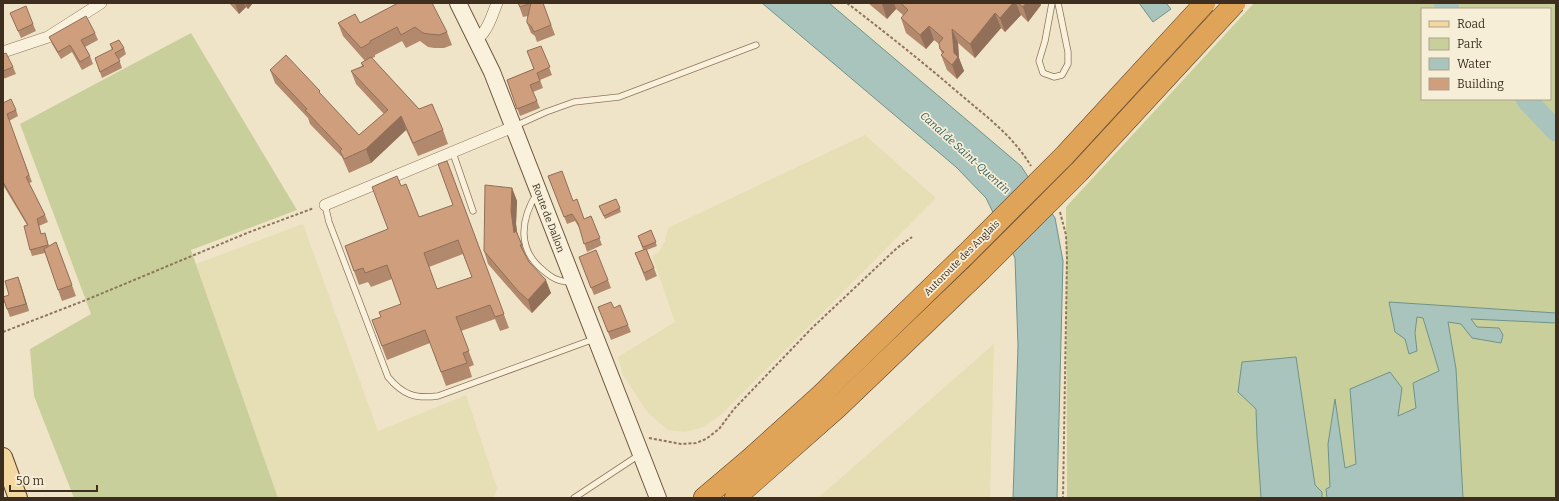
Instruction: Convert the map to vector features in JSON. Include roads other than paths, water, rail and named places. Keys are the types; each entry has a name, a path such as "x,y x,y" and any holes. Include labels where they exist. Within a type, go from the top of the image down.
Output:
{"highway":[{"name":"Autoroute des Anglais","path":"704,498 821,395 965,255 1065,155 1205,3"},
{"name":"Autoroute des Anglais","path":"734,498 837,408 980,271 1078,172 1236,3"}],"main road":[{"path":"3,457 14,493"}],"street":[{"path":"3,52 48,37 101,3"},
{"name":"Route de Dallon","path":"458,3 492,72 658,498"},
{"path":"477,39 492,18 497,3"},
{"path":"325,205 513,127"}],"lane":[{"path":"1052,3 1045,41 1039,61 1043,74 1054,77 1062,75 1068,64 1068,52 1058,3"},
{"path":"513,127 546,112 574,102 619,98 756,45"},
{"path":"453,153 473,211"},
{"path":"538,191 530,204 524,223 523,238 529,255 539,268 552,278 562,282 573,282"},
{"path":"325,205 329,222 388,377 396,386 406,393 415,397 438,396 595,338"},
{"path":"574,498 641,453"}],"water":[{"name":"Canal de Saint-Quentin","path":"762,3 829,3 1021,166 1055,218 1063,261 1057,498 1013,498 1018,346 1015,258 986,198 956,167"},
{"path":"1139,3 1166,3 1171,9 1153,22"},
{"path":"1389,302 1556,313 1556,323 1471,319 1477,327 1499,328 1503,335 1501,343 1472,338 1461,324 1448,322 1456,369 1463,498 1327,498 1326,489 1330,487 1328,444 1335,399 1345,468 1356,464 1350,389 1390,372 1402,388 1398,416 1416,408 1413,383 1439,371 1423,318 1417,317 1415,333 1417,351 1409,354 1405,339 1395,332"},
{"path":"1296,357 1315,485 1322,492 1322,498 1261,498 1256,409 1238,392 1242,362"}],"waterway":[{"path":"1444,3 1448,8"},
{"path":"1527,100 1556,131"}]}
